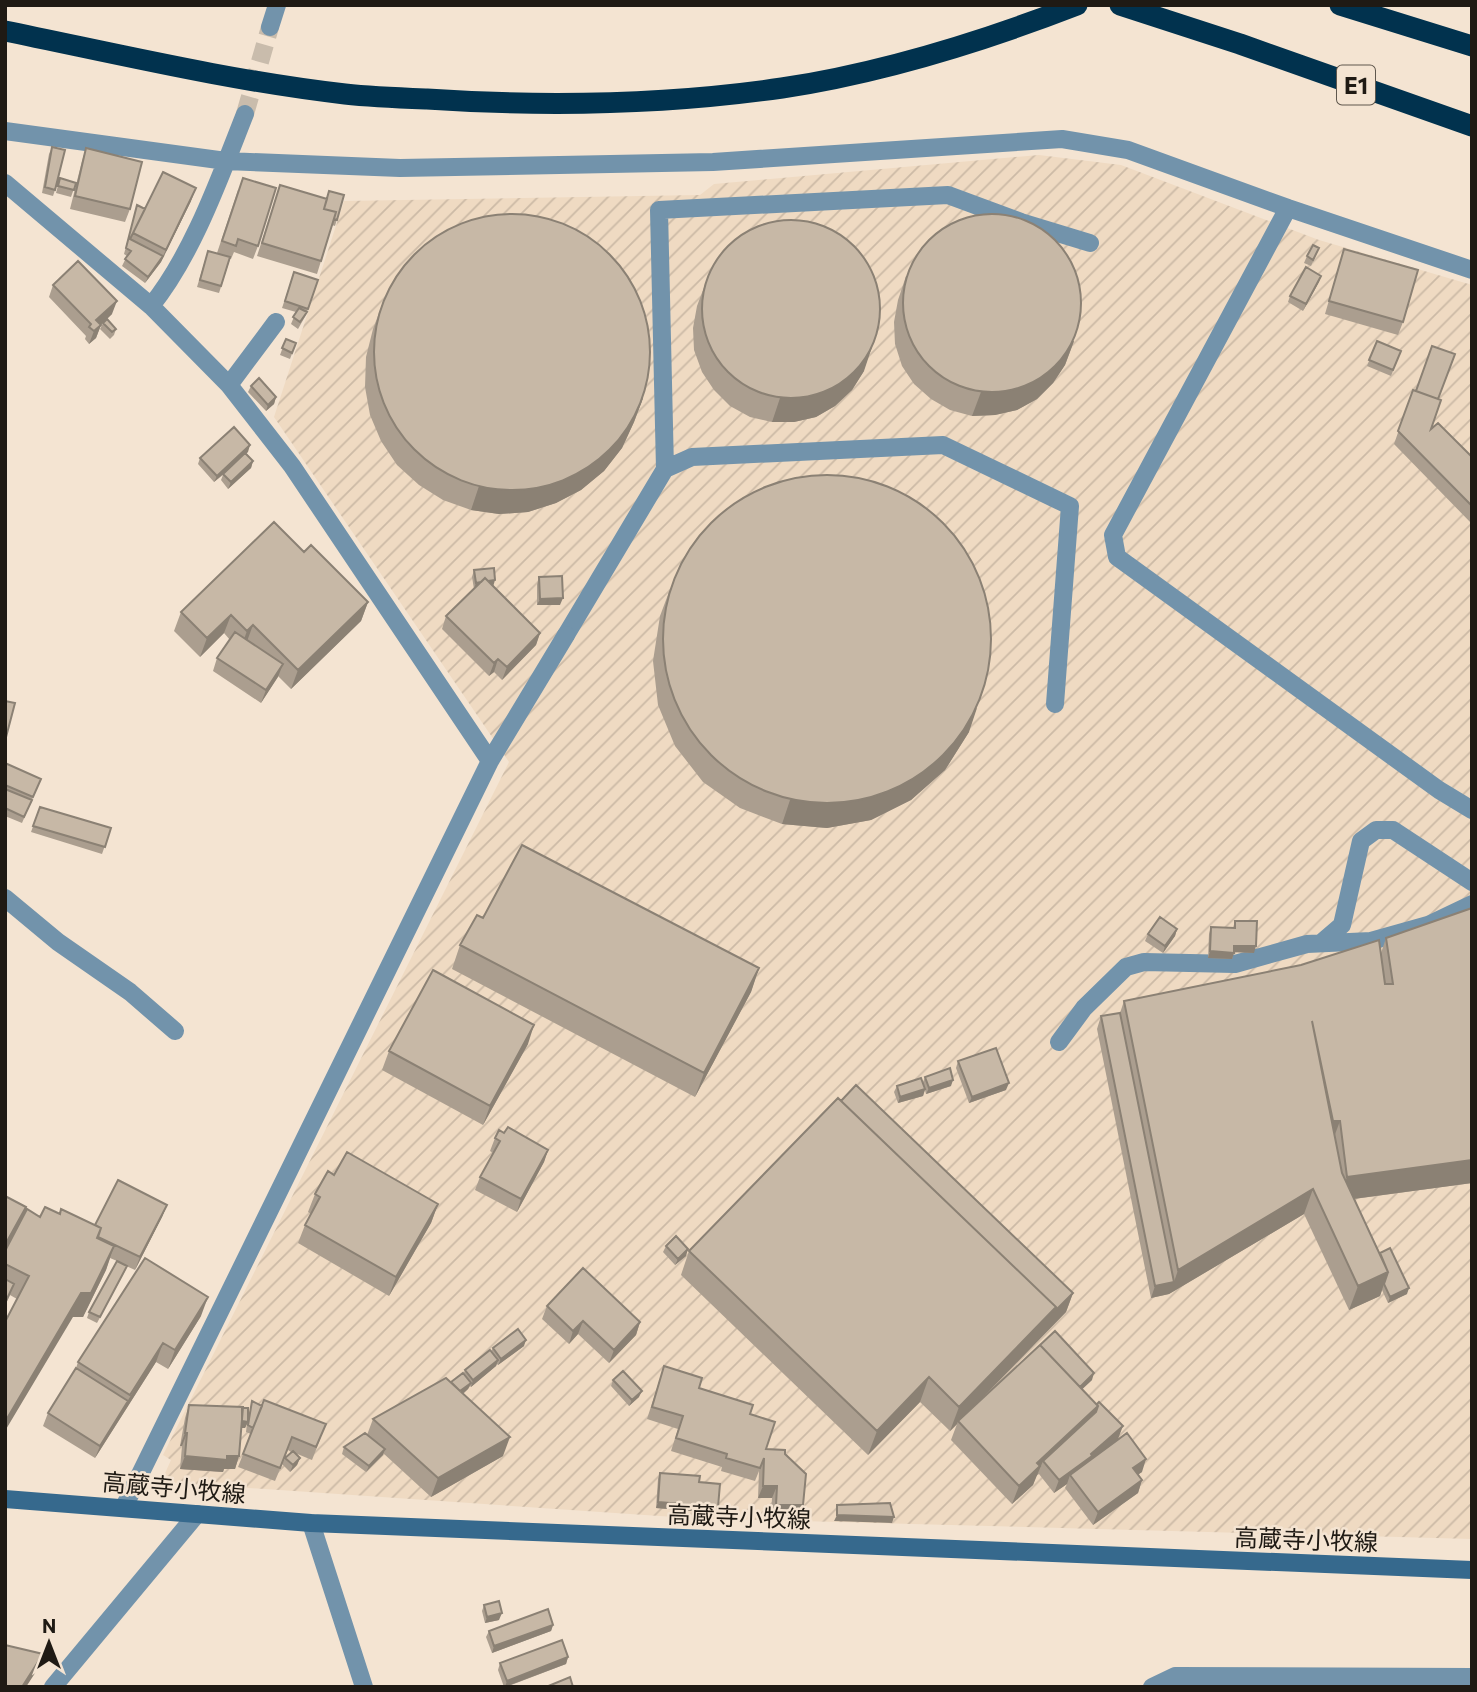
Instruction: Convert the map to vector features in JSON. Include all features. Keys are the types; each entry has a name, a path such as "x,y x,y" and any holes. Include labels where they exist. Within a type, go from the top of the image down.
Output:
{"highway":[{"path":"5,31 187,69 345,94 501,104 645,103 784,88 898,63 1013,30 1077,5"},
{"name":"E1","path":"1120,5 1240,44 1472,126"},
{"path":"1340,5 1472,46"}],"main road":[{"name":"高蔵寺小牧線","path":"5,1499 311,1523 1472,1570"}],"street":[{"path":"270,27 277,5"},
{"path":"151,306 167,286 211,199 245,114"},
{"path":"5,131 226,161 400,168 713,162 1062,139 1128,150 1472,270"},
{"path":"5,183 151,306 229,385 292,466 490,761"},
{"path":"124,1507 490,761 666,469 659,210 948,195 1021,222 1090,243"},
{"path":"1288,208 1114,535 1117,557 1439,790 1472,810"},
{"path":"229,385 276,322"},
{"path":"666,469 692,457 943,445 1070,506 1055,704"},
{"path":"1321,943 1342,925 1347,912 1355,858 1361,841 1376,830 1393,830 1472,882"},
{"path":"5,898 58,942 130,992 175,1031"},
{"path":"1059,1042 1084,1008 1125,967 1144,962 1235,964 1307,944 1371,941 1428,925 1472,904"},
{"path":"53,1687 197,1514"},
{"path":"311,1523 364,1687"},
{"path":"1152,1687 1175,1676 1472,1677"}],"shaded area":[{"path":"1039,155 1121,165 1319,240 1472,285 1472,1539 689,1518 161,1482 171,1460 163,1455 509,762 274,417 344,201 700,195 714,184"}],"building":[{"path":"52,147 65,150 55,190 45,187"},
{"path":"86,148 142,162 130,209 75,196"},
{"path":"163,172 196,188 166,250 133,233"},
{"path":"60,178 76,183 74,190 58,186"},
{"path":"243,178 276,188 258,246 238,239 236,246 222,241"},
{"path":"280,185 327,199 324,209 336,212 321,261 262,243"},
{"path":"329,191 344,195 337,220 334,219 336,212 324,209"},
{"path":"137,205 145,209 130,239 163,256 148,277 125,259 131,251 126,248"},
{"path":"512,214 539,217 565,225 589,237 610,254 627,275 639,299 647,325 650,352 647,379 639,405 627,429 610,450 589,467 565,479 539,487 512,490 485,487 459,479 435,467 414,450 397,429 385,405 377,379 374,352 377,325 385,299 397,275 414,254 435,237 459,225 485,217"},
{"path":"992,214 1026,221 1055,240 1074,269 1081,303 1074,337 1055,366 1026,385 992,392 958,385 929,366 910,337 903,303 910,269 929,240 958,221"},
{"path":"791,220 825,227 854,246 873,275 880,309 873,343 854,372 825,391 791,398 757,391 728,372 709,343 702,309 709,275 728,246 757,227"},
{"path":"1313,245 1319,248 1313,260 1307,256"},
{"path":"1344,249 1418,270 1403,322 1329,301"},
{"path":"208,251 230,257 221,286 200,280"},
{"path":"78,261 117,301 96,320 101,325 94,331 89,327 91,324 53,285"},
{"path":"1306,267 1321,276 1306,304 1290,296"},
{"path":"294,272 318,280 308,309 285,301"},
{"path":"299,308 307,312 300,322 293,317"},
{"path":"107,319 116,329 112,332 103,323"},
{"path":"286,339 296,343 292,353 282,348"},
{"path":"1377,341 1401,351 1393,370 1369,360"},
{"path":"1432,346 1455,354 1438,399 1416,391"},
{"path":"259,378 276,397 268,405 251,386"},
{"path":"1413,390 1441,400 1431,429 1438,423 1472,457 1472,506 1398,431"},
{"path":"234,427 250,445 217,476 200,458"},
{"path":"245,453 253,461 231,482 223,474"},
{"path":"827,475 859,478 890,488 918,503 943,523 963,548 978,576 988,607 991,639 988,671 978,702 963,730 943,755 918,775 890,790 859,800 827,803 795,800 764,790 736,775 711,755 691,730 676,702 666,671 663,639 666,607 676,576 691,548 711,523 736,503 764,488 795,478"},
{"path":"274,522 304,552 311,545 368,602 298,670 253,625 247,631 231,615 207,638 181,612"},
{"path":"494,568 495,580 488,581 485,578 476,583 474,570"},
{"path":"562,576 563,598 540,599 539,577"},
{"path":"485,578 540,633 507,667 498,659 494,663 446,616"},
{"path":"235,632 283,664 266,690 217,658"},
{"path":"5,701 15,703 5,741"},
{"path":"5,763 41,779 33,797 5,785"},
{"path":"5,789 32,800 24,817 5,808"},
{"path":"40,807 111,828 105,847 33,826"},
{"path":"522,845 759,968 704,1073 460,945 477,915 483,918"},
{"path":"1472,908 1472,1160 1347,1177 1340,1121 1333,1121 1312,1021 1342,1173 1388,1272 1358,1286 1313,1189 1178,1270 1124,1001 1301,965 1379,940 1385,984 1393,984 1386,938"},
{"path":"1160,917 1177,929 1165,946 1148,934"},
{"path":"1235,921 1257,921 1256,946 1234,946 1234,953 1210,951 1211,927 1235,928"},
{"path":"433,970 534,1025 490,1106 389,1051"},
{"path":"1120,1013 1174,1282 1155,1286 1101,1016"},
{"path":"996,1048 1009,1083 972,1097 958,1061"},
{"path":"950,1068 953,1080 929,1088 925,1077"},
{"path":"921,1078 925,1089 900,1097 897,1086"},
{"path":"856,1085 1073,1293 1054,1312 1056,1307 841,1101"},
{"path":"838,1098 1056,1307 959,1407 929,1377 877,1431 689,1251"},
{"path":"508,1127 548,1150 521,1199 480,1177 500,1141 495,1138 499,1130 504,1133"},
{"path":"347,1152 438,1204 396,1277 305,1225 320,1197 315,1194 328,1171 334,1175"},
{"path":"118,1180 167,1205 140,1257 98,1237 101,1228 95,1225"},
{"path":"5,1196 26,1207 5,1245"},
{"path":"45,1207 60,1214 61,1209 101,1228 97,1238 114,1246 91,1293 81,1293 5,1422 5,1322 29,1276 5,1264 5,1251 27,1209 40,1217"},
{"path":"676,1236 688,1249 678,1259 666,1246"},
{"path":"1390,1248 1409,1288 1390,1297 1384,1284 1388,1272 1380,1253"},
{"path":"145,1258 208,1297 175,1350 163,1343 130,1395 78,1362"},
{"path":"117,1261 127,1266 100,1317 89,1312"},
{"path":"583,1268 640,1322 614,1350 583,1321 573,1331 547,1306"},
{"path":"5,1279 14,1284 5,1303"},
{"path":"518,1329 526,1340 501,1359 493,1348"},
{"path":"1055,1331 1094,1373 1080,1387 1040,1345"},
{"path":"1040,1345 1098,1406 1037,1463 1040,1466 1019,1486 958,1421"},
{"path":"490,1350 498,1360 473,1380 465,1370"},
{"path":"664,1366 702,1378 699,1388 753,1405 750,1414 775,1422 766,1449 785,1450 785,1454 806,1474 803,1505 776,1505 777,1486 763,1486 764,1458 760,1468 676,1438 683,1416 652,1407"},
{"path":"76,1368 128,1401 100,1446 48,1413"},
{"path":"623,1371 642,1391 632,1400 613,1380"},
{"path":"463,1373 471,1383 460,1391 451,1382"},
{"path":"446,1378 510,1437 438,1478 373,1419"},
{"path":"264,1400 326,1424 316,1447 292,1437 280,1468 243,1454"},
{"path":"252,1401 262,1406 253,1428 248,1425"},
{"path":"1099,1402 1123,1426 1091,1454 1092,1456 1059,1480 1043,1461 1096,1412"},
{"path":"189,1405 243,1407 239,1456 227,1456 227,1460 185,1456"},
{"path":"242,1408 248,1408 248,1422 242,1421"},
{"path":"365,1433 385,1449 369,1466 344,1447"},
{"path":"1127,1433 1146,1459 1133,1468 1142,1480 1098,1512 1070,1475"},
{"path":"293,1451 300,1458 293,1465 285,1458"},
{"path":"660,1473 700,1476 699,1482 720,1484 718,1507 658,1502"},
{"path":"890,1503 894,1517 837,1515 837,1505"},
{"path":"499,1601 502,1613 487,1617 484,1605"},
{"path":"548,1609 553,1625 494,1646 489,1631"},
{"path":"562,1640 568,1657 507,1681 500,1663"},
{"path":"5,1645 43,1654 22,1687 5,1687"},
{"path":"570,1677 573,1687 546,1687"}],"tunnel":[{"path":"245,114 270,27"}]}
